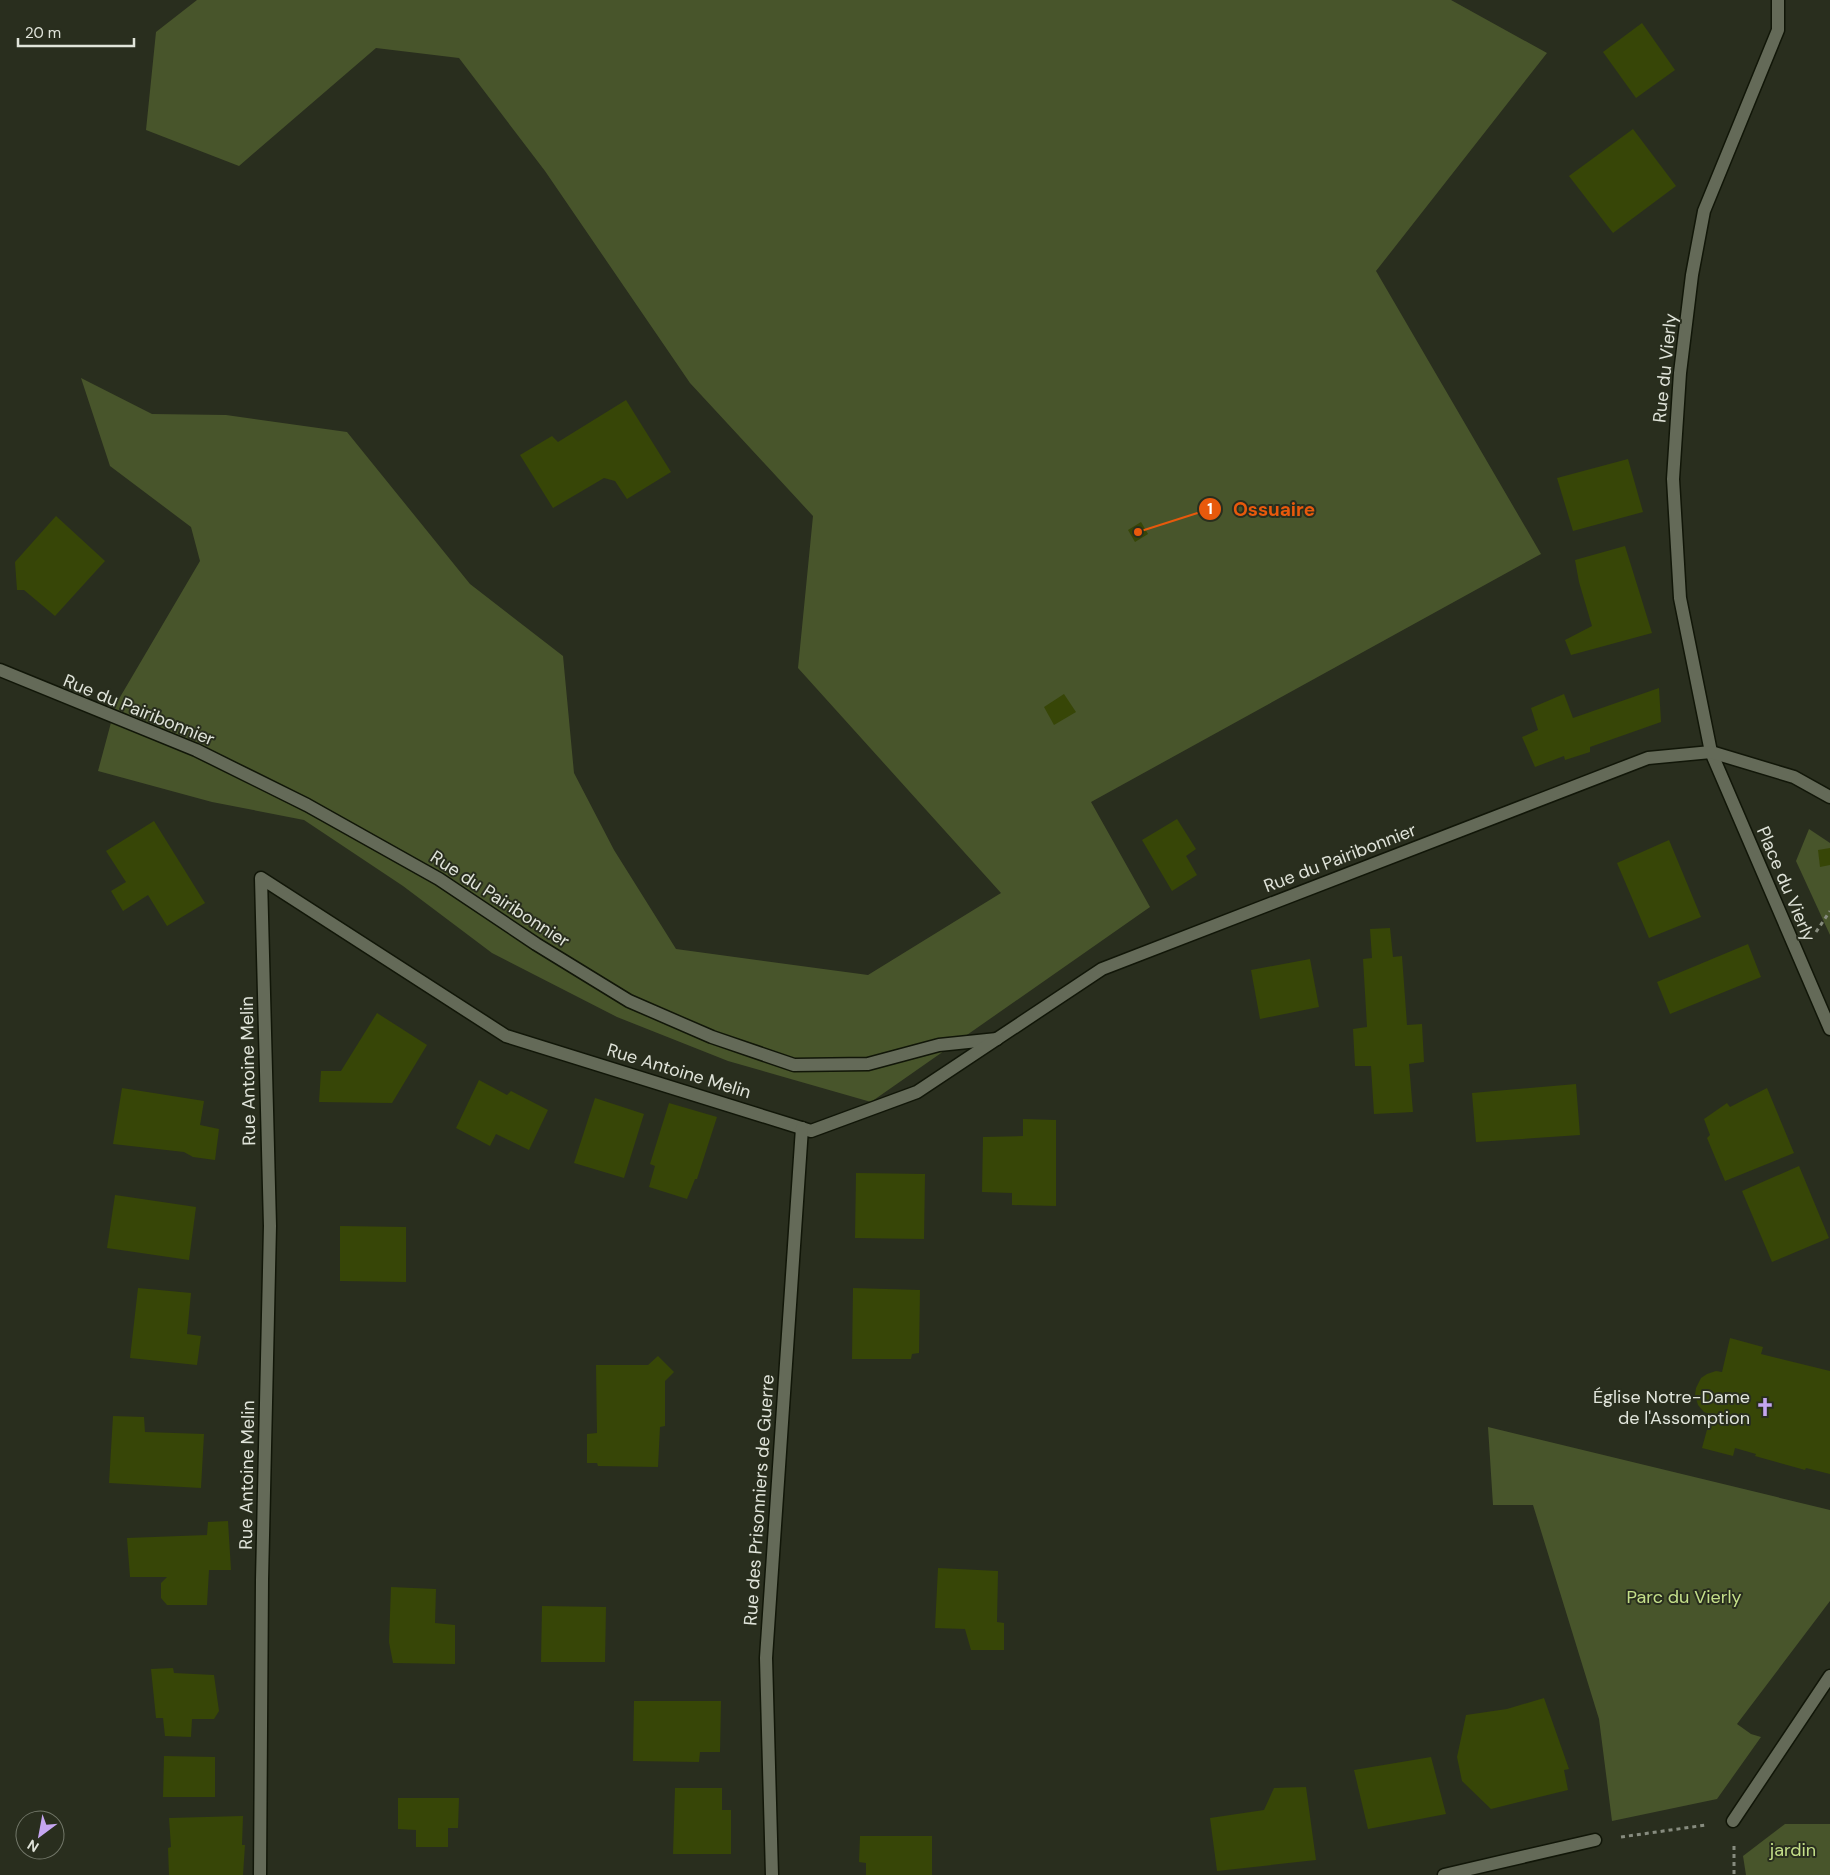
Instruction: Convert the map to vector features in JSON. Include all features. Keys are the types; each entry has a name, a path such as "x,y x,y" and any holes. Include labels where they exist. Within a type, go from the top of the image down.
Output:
{"street":[{"name":"Rue du Vierly","path":"1711,752 1680,598 1673,479 1680,373 1692,276 1704,211 1778,30 1778,0"},
{"name":"Rue du Pairibonnier","path":"0,670 196,750 307,805 439,879 536,944 629,1001 712,1037 794,1065 868,1064 939,1045 999,1038"},
{"path":"1711,752 1794,777 1830,797"},
{"name":"Place du Vierly","path":"1711,752 1830,1030"},
{"name":"Rue du Pairibonnier","path":"807,1129 916,1092 1102,969 1648,758 1711,752"},
{"name":"Rue Antoine Melin","path":"260,1875 262,1580 270,1226 261,878 506,1036 807,1129"},
{"name":"Rue des Prisonniers de Guerre","path":"772,1875 766,1658 807,1129"},
{"path":"1733,1822 1830,1676"},
{"path":"1444,1875 1595,1840"}],"path":[{"path":"1824,920 1830,911"},
{"path":"1595,1840 1733,1822"}],"green space":[{"path":"197,0 1451,0 1547,53 1376,271 1541,554 1091,802 1150,907 871,1102 728,1061 617,1017 492,953 403,886 304,820 212,802 98,771 116,704 200,561 191,527 110,466 81,378 152,414 226,415 347,432 470,584 563,656 574,773 614,850 676,949 868,975 1001,893 798,668 813,516 690,383 545,171 459,58 376,48 239,166 146,130 156,32"},
{"path":"1809,829 1830,843 1830,935 1796,861"},
{"name":"Parc du Vierly","path":"1488,1427 1830,1510 1830,1601 1737,1724 1751,1734 1761,1737 1717,1799 1612,1821 1599,1719 1533,1505 1493,1505"},
{"name":"jardin","path":"1785,1824 1830,1824 1830,1875 1746,1875 1743,1856"}],"building":[{"path":"1642,23 1675,70 1636,98 1603,52"},
{"path":"1633,129 1676,186 1613,233 1569,176"},
{"path":"626,400 671,472 627,499 615,481 604,478 553,508 520,455 552,436 558,442"},
{"path":"1628,459 1643,512 1573,531 1557,478"},
{"path":"56,516 105,561 55,616 24,590 17,590 15,562"},
{"path":"1141,522 1148,534 1135,542 1128,530"},
{"path":"1625,546 1652,633 1571,655 1565,640 1592,626 1579,582 1575,560"},
{"path":"1659,688 1661,722 1590,747 1590,752 1565,760 1564,756 1535,767 1522,737 1538,730 1531,708 1564,694 1573,718"},
{"path":"1064,694 1076,712 1054,725 1044,707"},
{"path":"1177,819 1196,849 1186,856 1197,875 1172,891 1142,840"},
{"path":"154,821 205,903 167,926 148,895 123,911 111,891 126,882 106,851"},
{"path":"1669,840 1701,917 1649,938 1617,863"},
{"path":"1830,848 1830,865 1820,867 1818,850"},
{"path":"1390,928 1393,957 1402,956 1407,1025 1422,1024 1424,1062 1409,1064 1413,1112 1374,1114 1371,1066 1355,1066 1353,1029 1367,1027 1363,959 1372,958 1370,929"},
{"path":"1748,944 1761,977 1670,1014 1657,982"},
{"path":"1310,959 1319,1007 1260,1019 1251,970"},
{"path":"377,1013 427,1045 392,1103 319,1102 321,1071 341,1071"},
{"path":"479,1080 507,1095 511,1091 548,1110 529,1150 496,1134 490,1146 456,1128"},
{"path":"1576,1084 1580,1135 1476,1142 1472,1093"},
{"path":"122,1088 204,1101 200,1125 219,1129 215,1160 193,1157 184,1152 113,1144"},
{"path":"1767,1088 1794,1153 1725,1181 1707,1138 1710,1135 1704,1119 1727,1103 1730,1107"},
{"path":"595,1098 644,1114 624,1178 574,1163"},
{"path":"669,1103 717,1117 697,1179 695,1179 687,1199 649,1187 655,1166 650,1164"},
{"path":"1023,1119 1056,1120 1056,1206 1012,1205 1012,1193 982,1192 983,1137 1023,1136"},
{"path":"1799,1166 1829,1238 1772,1262 1742,1191"},
{"path":"856,1173 925,1174 924,1239 855,1238"},
{"path":"115,1195 196,1207 189,1260 107,1248"},
{"path":"340,1226 406,1227 406,1282 340,1281"},
{"path":"138,1288 191,1293 187,1334 201,1336 197,1365 130,1358"},
{"path":"853,1288 920,1290 919,1353 912,1354 911,1359 852,1359"},
{"name":"Église Notre-Dame de l'Assomption","path":"1730,1338 1763,1347 1761,1354 1830,1371 1830,1474 1806,1468 1805,1470 1755,1456 1756,1454 1735,1448 1733,1456 1702,1448 1711,1415 1704,1412 1698,1405 1695,1395 1696,1388 1701,1378 1707,1374 1716,1371 1722,1372"},
{"path":"658,1356 674,1372 665,1381 665,1426 660,1427 658,1467 598,1466 597,1463 587,1463 587,1434 597,1433 596,1365 648,1365"},
{"path":"113,1416 144,1417 145,1432 204,1434 201,1488 109,1483"},
{"path":"228,1521 231,1570 209,1570 207,1605 167,1605 161,1598 161,1583 167,1577 130,1577 127,1538 207,1535 208,1522"},
{"path":"938,1568 998,1571 997,1622 1004,1623 1004,1650 971,1650 965,1629 935,1628"},
{"path":"391,1587 436,1589 435,1623 455,1625 455,1664 393,1663 389,1642"},
{"path":"542,1606 606,1607 605,1662 541,1662"},
{"path":"173,1668 174,1673 214,1675 219,1711 214,1719 192,1719 191,1737 165,1736 163,1718 156,1718 151,1669"},
{"path":"1544,1698 1569,1769 1564,1770 1568,1790 1491,1809 1462,1781 1457,1757 1466,1715 1507,1709"},
{"path":"634,1701 721,1701 720,1752 700,1752 699,1762 633,1761"},
{"path":"164,1756 215,1757 215,1797 163,1797"},
{"path":"1431,1757 1446,1814 1368,1829 1354,1770"},
{"path":"1306,1787 1316,1860 1217,1871 1210,1818 1264,1810 1274,1788"},
{"path":"675,1788 722,1788 722,1810 731,1810 731,1854 673,1854"},
{"path":"398,1798 459,1798 458,1828 448,1828 448,1847 416,1847 416,1830 398,1829"},
{"path":"243,1816 242,1845 245,1845 243,1875 169,1875 168,1848 171,1847 169,1818"},
{"path":"860,1836 932,1836 932,1875 866,1875 866,1863 859,1862"}],"place":[{"name":"Ossuaire","path":"1138,532"},
{"name":"Église Notre-Dame de l'Assomption","path":"1765,1407"}]}
